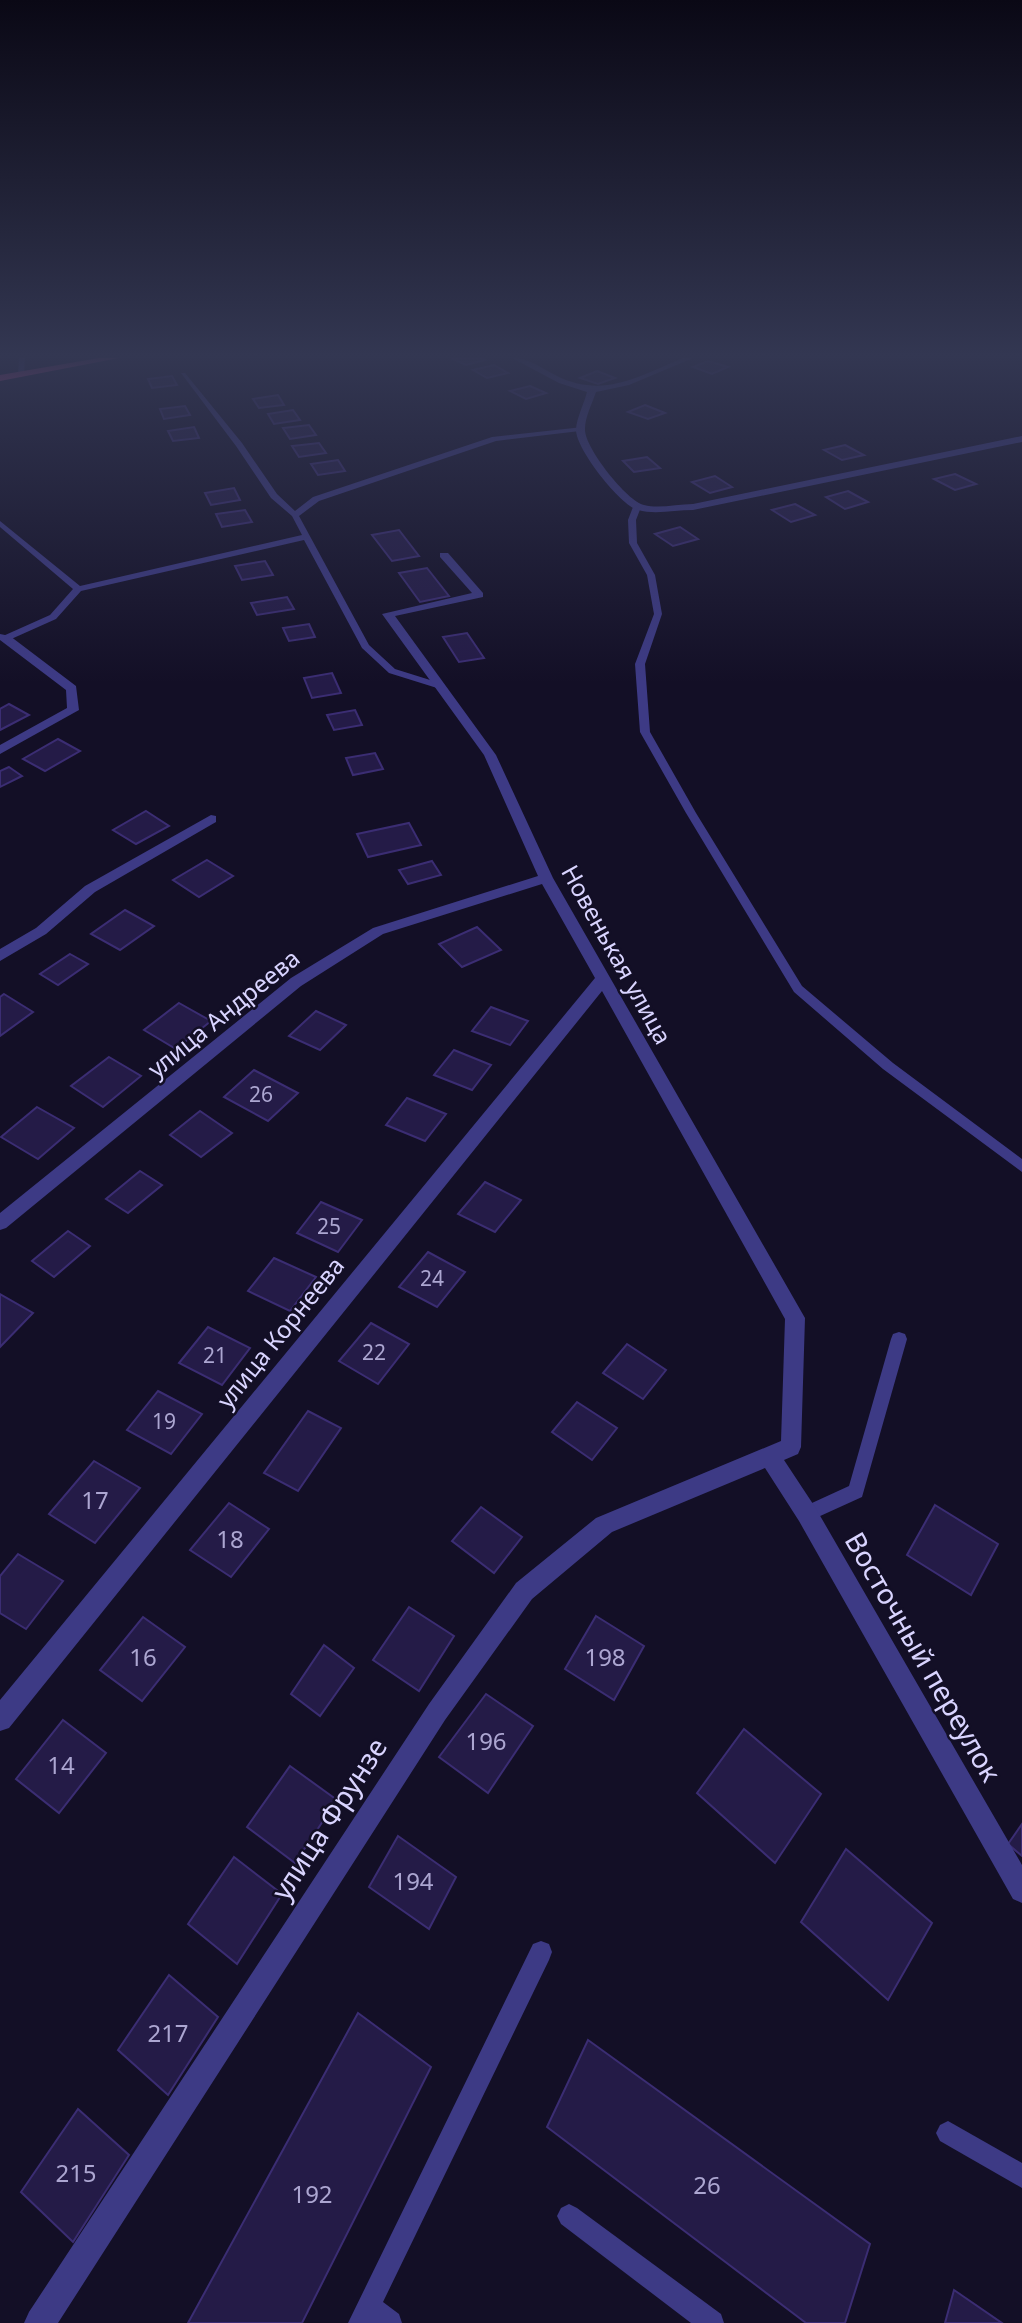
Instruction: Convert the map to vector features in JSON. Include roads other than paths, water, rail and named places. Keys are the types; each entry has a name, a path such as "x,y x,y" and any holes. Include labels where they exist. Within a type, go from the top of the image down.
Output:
{"street":[{"path":"600,466 625,498 637,507 693,507 889,466"},
{"name":"Новенькая улица","path":"444,555 479,595 388,614 490,755 546,878 795,1318 791,1447 769,1456"},
{"path":"0,750 74,710 72,689 3,638"},
{"path":"0,956 41,931 90,889 211,819"},
{"name":"улица Андреева","path":"0,1223 296,982 378,931 546,878"},
{"name":"улица Корнеева","path":"0,1719 603,979"},
{"name":"Восточный переулок","path":"769,1456 807,1514 1022,1890"},
{"name":"улица Фрунзе","path":"40,2323 437,1712 524,1591 604,1525 769,1456"}],"lane":[{"path":"253,466 274,496 295,515 365,646 392,671 440,686"},
{"path":"295,515 316,499 413,466"},
{"path":"637,507 632,520 633,543 652,575 657,614 640,664 645,732 691,813 798,989 888,1066 1022,1167"},
{"path":"0,523 78,589"},
{"path":"3,638 53,617 78,589 305,537"},
{"path":"807,1514 856,1491 899,1339"},
{"path":"390,2323 364,2315 541,1952"},
{"path":"948,2133 1022,2176"},
{"path":"569,2216 712,2323"}]}
